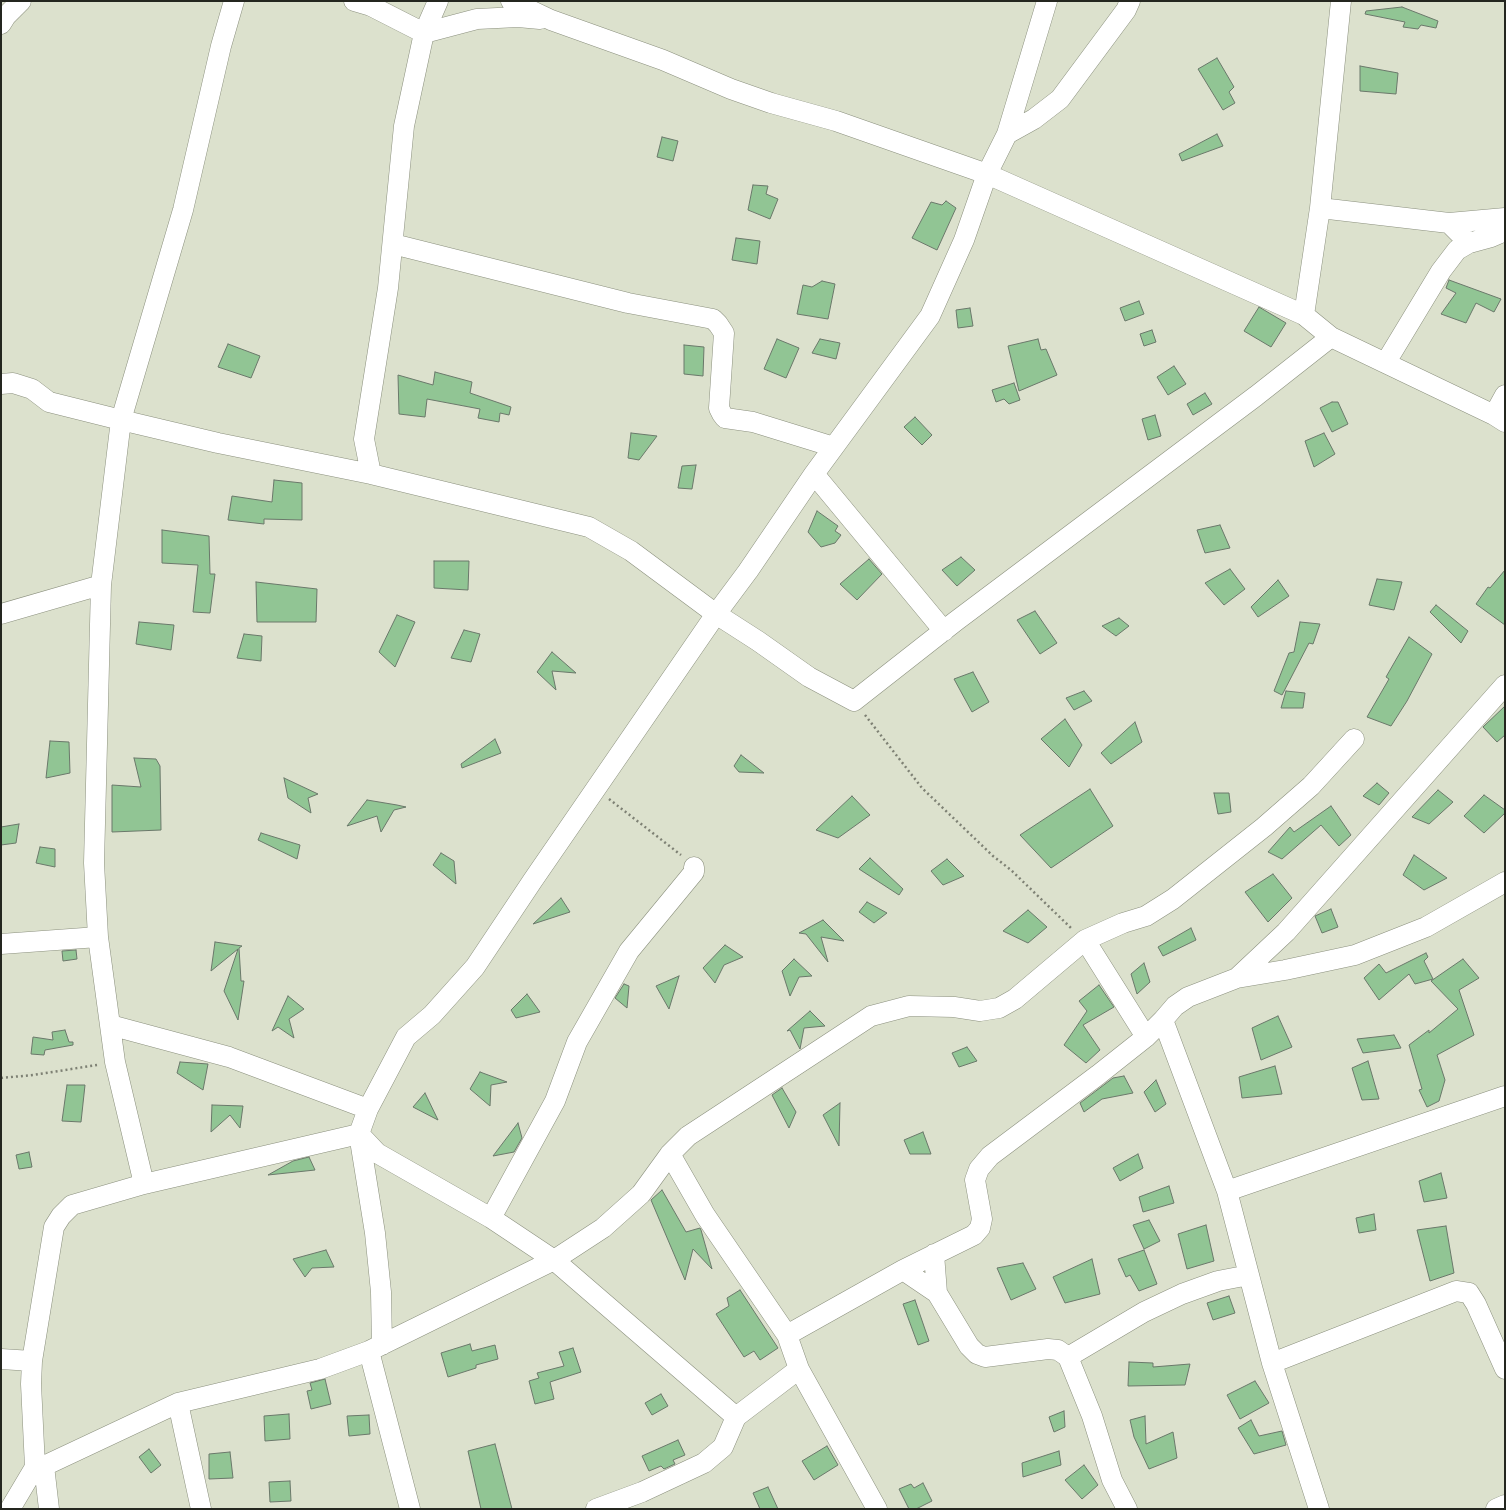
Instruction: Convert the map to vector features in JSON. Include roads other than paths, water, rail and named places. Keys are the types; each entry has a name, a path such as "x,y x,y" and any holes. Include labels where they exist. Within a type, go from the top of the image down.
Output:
{"street":[{"path":"1,24 6,16 21,1"},
{"path":"144,1184 115,1062 98,937 94,863 101,585 121,420 183,210 234,1"},
{"path":"371,474 364,439 388,288 404,126 424,33 438,1"},
{"path":"511,1 551,20 663,60 730,89 771,103 836,121 987,174 1304,315 1331,337 1386,362 1500,419 1505,395"},
{"path":"410,1509 376,1348 381,1292 375,1234 359,1134 368,1109 406,1037 432,1015 475,967 716,614 748,571 814,474 930,316 964,240 987,174 1006,134 1047,1"},
{"path":"1006,134 1034,119 1060,99 1126,10 1130,1"},
{"path":"1304,315 1320,208 1341,1"},
{"path":"363,3 424,33 477,19 518,17 551,20"},
{"path":"1320,208 1449,223 1505,218"},
{"path":"1449,223 1469,243"},
{"path":"1386,362 1441,271 1457,250 1469,243 1491,237 1505,231"},
{"path":"393,244 628,303 713,319 724,333 719,408 725,418 753,422 834,447"},
{"path":"1,384 13,383 32,389 49,402 121,420 218,443 371,474 589,527 631,551 716,614 758,640 809,677 854,701 944,631 1256,396 1331,337"},
{"path":"344,469 364,439"},
{"path":"814,474 944,631"},
{"path":"1,614 101,585"},
{"path":"1237,978 1286,932 1505,686"},
{"path":"10,1509 39,1467 178,1403 320,1369 376,1348 554,1260 604,1228 641,1194 670,1154 688,1136 871,1016 909,1006 954,1007 980,1011 999,1008 1015,999 1085,940 1123,923 1146,916 1173,899 1311,786 1354,739"},
{"path":"491,1218 556,1101 577,1042 597,1006 629,951 694,872 694,867"},
{"path":"787,1335 903,1270 974,1235 980,1228 982,1219 975,1180 978,1169 990,1156 1146,1037 1175,1006 1188,997 1237,978 1285,970 1355,955 1426,927 1505,882"},
{"path":"1,944 98,937"},
{"path":"1085,940 1146,1037"},
{"path":"1163,1020 1227,1191 1272,1363 1319,1509"},
{"path":"110,1024 229,1057 368,1109"},
{"path":"1227,1191 1505,1096"},
{"path":"359,1134 377,1153 491,1218 554,1260 736,1416"},
{"path":"49,1509 39,1467 30,1384 32,1361 54,1227 72,1205 144,1184 359,1134"},
{"path":"670,1154 705,1215 787,1335 799,1369 878,1509"},
{"path":"934,1254 937,1293"},
{"path":"903,1270 937,1293 969,1346 977,1354 985,1357 1048,1349 1058,1350 1068,1357 1092,1416 1112,1480 1127,1509"},
{"path":"1068,1357 1144,1312 1182,1294 1218,1282 1249,1275"},
{"path":"1272,1363 1456,1291 1469,1293 1476,1304 1505,1369"},
{"path":"1,1359 32,1361"},
{"path":"596,1509 642,1492 704,1463 723,1447 736,1416 799,1369"},
{"path":"178,1403 201,1509"},
{"path":"1496,1509 1505,1505"}]}
